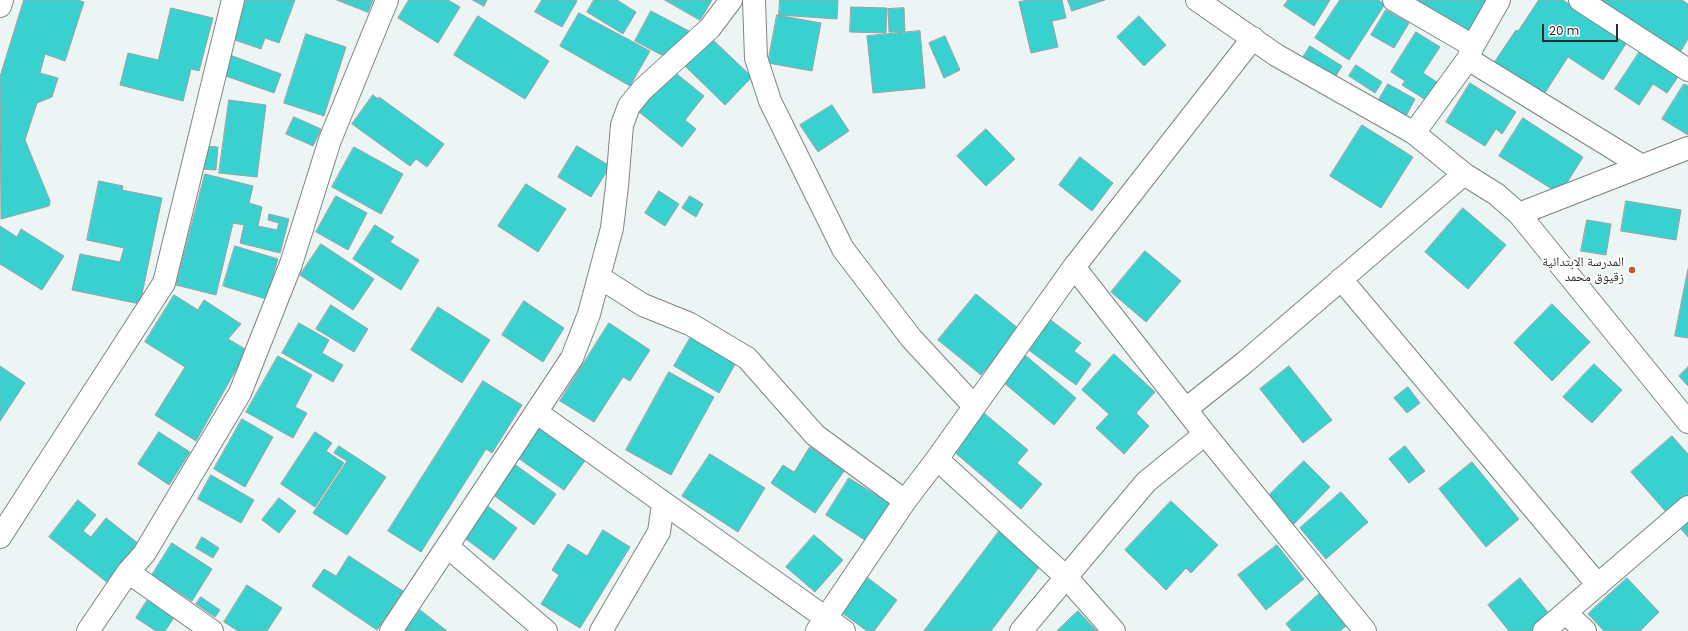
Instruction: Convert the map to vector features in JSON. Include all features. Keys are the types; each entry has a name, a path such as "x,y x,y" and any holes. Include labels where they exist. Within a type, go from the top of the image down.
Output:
{"street":[{"path":"0,6 2,0"},
{"path":"0,537 164,283 233,0"},
{"path":"88,631 128,572 144,554 240,393 291,264 330,140 387,0"},
{"path":"391,631 572,358 589,314 612,228 622,125 629,106 642,90 710,28 731,0"},
{"path":"754,0 756,58 770,101 843,248 911,338 974,406"},
{"path":"1197,0 1276,55 1414,133 1464,174 1496,194 1519,214 1688,422"},
{"path":"1394,0 1642,166"},
{"path":"1414,133 1470,52 1499,0"},
{"path":"1580,0 1688,70"},
{"path":"822,624 905,501 937,459 1074,267 1253,38"},
{"path":"1519,214 1688,148"},
{"path":"1186,409 1244,363 1464,174"},
{"path":"1074,267 1205,434 1365,631"},
{"path":"599,276 643,305 690,324 747,358 816,435 905,501"},
{"path":"1341,279 1598,585"},
{"path":"536,412 663,504 822,624 844,631"},
{"path":"1021,631 1146,482 1205,434"},
{"path":"937,459 1066,577 1114,631"},
{"path":"601,631 659,532 663,504"},
{"path":"1544,631 1688,507"},
{"path":"448,547 546,631"},
{"path":"128,572 212,631"},
{"path":"1566,613 1585,631"}],"building":[{"path":"24,0 78,0 84,2 65,61 45,54 40,73 58,78 52,97 37,103 25,140 50,201 49,206 1,219 0,77"},
{"path":"246,0 295,0 279,43 265,38 261,49 232,39"},
{"path":"337,0 373,0 368,12"},
{"path":"409,0 448,0 460,7 438,43 398,18"},
{"path":"473,0 487,0 484,6"},
{"path":"542,0 577,1 562,27 535,12"},
{"path":"594,0 617,0 636,12 623,34 587,12"},
{"path":"665,0 712,0 700,20"},
{"path":"780,0 838,0 837,19 779,15"},
{"path":"1029,0 1062,0 1066,18 1052,21 1058,47 1031,53 1019,2"},
{"path":"1068,0 1105,0 1072,11"},
{"path":"1288,0 1330,0 1314,26 1284,6"},
{"path":"1340,0 1378,0 1385,4 1349,60 1315,38"},
{"path":"1415,0 1495,0 1470,37"},
{"path":"1539,0 1563,0 1627,42 1603,80 1568,57 1539,102 1489,70 1516,30 1518,31"},
{"path":"1602,0 1682,0 1688,4 1688,39 1679,54 1600,4"},
{"path":"851,7 887,8 886,33 850,32"},
{"path":"171,8 213,18 199,71 191,69 183,101 120,85 128,53 158,60"},
{"path":"904,8 905,32 889,32 888,9"},
{"path":"1386,10 1409,23 1394,48 1371,35"},
{"path":"651,11 689,31 673,61 635,41"},
{"path":"579,13 650,51 630,86 560,46"},
{"path":"777,15 821,23 812,71 768,63"},
{"path":"478,16 549,61 525,99 454,55"},
{"path":"1139,16 1166,45 1144,66 1117,37"},
{"path":"920,31 925,88 873,93 867,36"},
{"path":"1416,32 1440,47 1423,73 1437,82 1426,100 1402,85 1405,81 1391,72"},
{"path":"306,34 346,47 324,116 284,103"},
{"path":"945,36 960,70 944,78 929,43"},
{"path":"710,37 752,77 725,105 683,64"},
{"path":"1310,46 1342,66 1334,79 1302,59"},
{"path":"1640,51 1678,77 1667,93 1653,84 1639,105 1615,89"},
{"path":"230,55 281,74 274,93 223,75"},
{"path":"1356,65 1382,82 1375,93 1349,76"},
{"path":"672,70 704,96 685,120 696,129 682,147 638,111"},
{"path":"1470,83 1516,112 1502,134 1496,129 1485,146 1446,122"},
{"path":"1388,84 1415,99 1406,116 1378,101"},
{"path":"1684,84 1688,86 1688,135 1662,119"},
{"path":"373,95 378,99 379,97 444,144 427,167 416,159 410,166 352,124"},
{"path":"229,100 266,105 257,177 219,173"},
{"path":"832,105 849,131 818,152 800,125"},
{"path":"294,117 321,129 313,146 286,134"},
{"path":"1523,118 1583,157 1560,194 1499,156"},
{"path":"1362,125 1413,157 1381,208 1330,176"},
{"path":"986,129 1015,159 986,186 957,156"},
{"path":"205,146 218,147 216,170 203,169"},
{"path":"577,146 610,166 591,197 558,177"},
{"path":"354,147 403,174 381,214 332,187"},
{"path":"1080,157 1113,183 1092,211 1059,185"},
{"path":"205,174 253,186 249,203 262,207 258,226 277,230 279,223 268,220 269,214 289,219 280,253 240,243 244,225 233,223 216,295 176,285"},
{"path":"99,181 123,186 122,190 162,198 140,304 72,290 80,254 120,262 124,248 87,240"},
{"path":"526,184 566,209 538,252 498,226"},
{"path":"659,191 679,204 665,226 645,213"},
{"path":"336,196 367,213 348,250 316,232"},
{"path":"690,196 703,204 696,217 682,208"},
{"path":"1626,201 1681,210 1676,240 1621,231"},
{"path":"1463,208 1506,245 1468,289 1425,252"},
{"path":"1587,220 1611,224 1606,255 1581,251"},
{"path":"375,225 394,237 390,242 419,260 401,290 353,259"},
{"path":"0,226 17,237 21,229 64,256 42,290 0,264"},
{"path":"321,244 374,279 353,310 300,275"},
{"path":"235,246 278,259 266,299 223,286"},
{"path":"1145,251 1181,281 1146,322 1111,292"},
{"path":"1688,269 1688,338 1675,336"},
{"path":"976,294 1019,329 981,375 938,340"},
{"path":"174,295 198,310 204,300 241,324 228,339 247,350 196,441 155,415 185,367 145,342"},
{"path":"524,301 564,328 543,362 502,335"},
{"path":"1552,304 1590,342 1552,381 1514,343"},
{"path":"331,305 368,329 354,352 316,329"},
{"path":"438,307 490,340 462,383 411,350"},
{"path":"1048,318 1081,343 1074,351 1091,364 1076,385 1026,348"},
{"path":"299,323 329,340 322,353 343,365 333,382 282,353"},
{"path":"609,323 650,350 630,381 623,377 594,422 560,401"},
{"path":"693,333 738,359 719,393 674,366"},
{"path":"1114,354 1155,392 1136,413 1149,426 1124,454 1096,428 1109,414 1082,390"},
{"path":"1025,355 1076,398 1054,425 1003,382"},
{"path":"278,356 312,375 295,407 307,413 293,438 246,412"},
{"path":"1594,364 1622,390 1592,423 1563,397"},
{"path":"0,366 25,383 0,421"},
{"path":"1289,366 1332,420 1303,443 1260,389"},
{"path":"1688,367 1688,386 1679,376"},
{"path":"669,372 714,397 671,475 626,450"},
{"path":"483,381 522,405 492,453 486,449 421,552 388,531"},
{"path":"1408,387 1420,403 1407,413 1394,398"},
{"path":"984,413 1028,450 1017,463 1042,484 1021,509 952,450"},
{"path":"242,419 273,437 245,487 214,469"},
{"path":"541,420 589,455 564,490 515,456"},
{"path":"159,432 190,452 169,485 138,464"},
{"path":"315,432 332,443 326,451 344,463 315,507 281,484"},
{"path":"1672,436 1688,454 1688,495 1667,513 1631,472"},
{"path":"339,446 386,477 347,535 313,513 347,461 334,453"},
{"path":"1405,446 1425,471 1409,483 1389,459"},
{"path":"810,447 844,471 815,513 771,483 783,465 794,472"},
{"path":"710,454 765,488 738,532 682,496"},
{"path":"510,461 556,494 534,525 488,491"},
{"path":"1304,461 1330,487 1292,526 1265,499"},
{"path":"1472,462 1519,519 1486,547 1439,489"},
{"path":"211,475 254,500 241,523 198,499"},
{"path":"849,478 892,505 868,542 826,515"},
{"path":"1341,492 1368,522 1326,559 1300,528"},
{"path":"279,498 296,511 279,533 262,520"},
{"path":"78,500 96,515 83,531 91,537 106,518 139,544 108,583 49,537"},
{"path":"1171,501 1218,545 1191,573 1186,568 1166,590 1125,550"},
{"path":"485,504 517,528 494,560 462,536"},
{"path":"1688,522 1688,537 1681,529"},
{"path":"603,530 630,547 580,628 541,604 559,575 552,570 568,544 587,556"},
{"path":"1000,530 1043,562 991,631 924,631"},
{"path":"814,535 843,560 815,592 786,567"},
{"path":"202,537 219,548 213,558 196,548"},
{"path":"172,543 212,569 192,601 152,575"},
{"path":"1277,545 1304,579 1266,610 1238,575"},
{"path":"349,556 403,591 377,630 312,586 324,569 336,576"},
{"path":"864,575 897,600 874,631 867,631 838,610"},
{"path":"1520,578 1551,616 1533,631 1509,631 1488,605"},
{"path":"1627,578 1659,612 1640,631 1604,631 1588,614"},
{"path":"247,585 282,608 267,631 238,631 224,622"},
{"path":"1319,594 1347,625 1340,631 1292,631 1286,624"},
{"path":"150,596 177,613 165,631 156,631 136,618"},
{"path":"201,597 220,610 215,617 196,604"},
{"path":"420,610 447,631 404,631"},
{"path":"1078,611 1097,631 1057,631"}],"place":[{"name":"المدرسة الابتدائية زقيوق محمد","path":"1632,270"}]}
